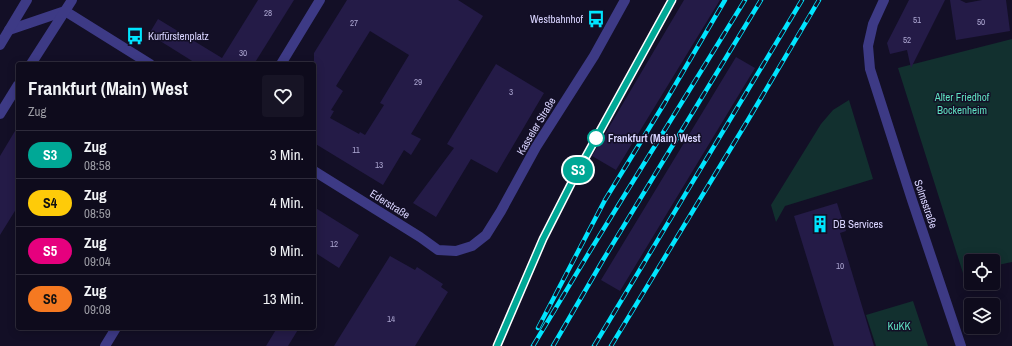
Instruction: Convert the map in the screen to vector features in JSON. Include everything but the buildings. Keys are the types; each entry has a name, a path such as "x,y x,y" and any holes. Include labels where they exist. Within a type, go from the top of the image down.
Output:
{"street":[{"path":"0,45 27,0"},
{"path":"32,62 72,0"},
{"path":"282,62 320,0"},
{"name":"Kasseler Straße","path":"456,251 472,246 486,235 536,147 594,56 625,0"},
{"name":"Solmsstraße","path":"884,0 873,24 868,46 870,69 961,346"},
{"path":"9,30 65,11"},
{"path":"65,11 147,62"},
{"path":"0,114 16,88"},
{"name":"Ederstraße","path":"316,172 420,237 438,250 456,251"},
{"path":"105,346 115,330"}],"green space":[{"name":"Alter Friedhof Bockenheim","path":"1012,39 1012,262 1000,265 1000,254 964,254 963,273 898,68"},
{"path":"849,100 873,179 785,206 776,222 771,205 821,124 833,110"},
{"name":"KuKK","path":"913,301 928,346 876,346 866,315"}],"railway":[{"path":"497,346 543,239 573,180 672,0"},
{"path":"538,328 605,200 664,104 725,0"},
{"path":"533,346 745,0"},
{"path":"553,346 603,260 761,0"},
{"path":"594,346 802,0"},
{"path":"611,346 819,0"}],"train":[{"name":"S3","path":"497,346 543,239 573,180 672,0"}],"place":[{"name":"Westbahnhof","path":"596,19"},
{"name":"Kurfürstenplatz","path":"135,36"},
{"name":"Frankfurt (Main) West","path":"596,138"},
{"name":"DB Services","path":"820,224"}]}
